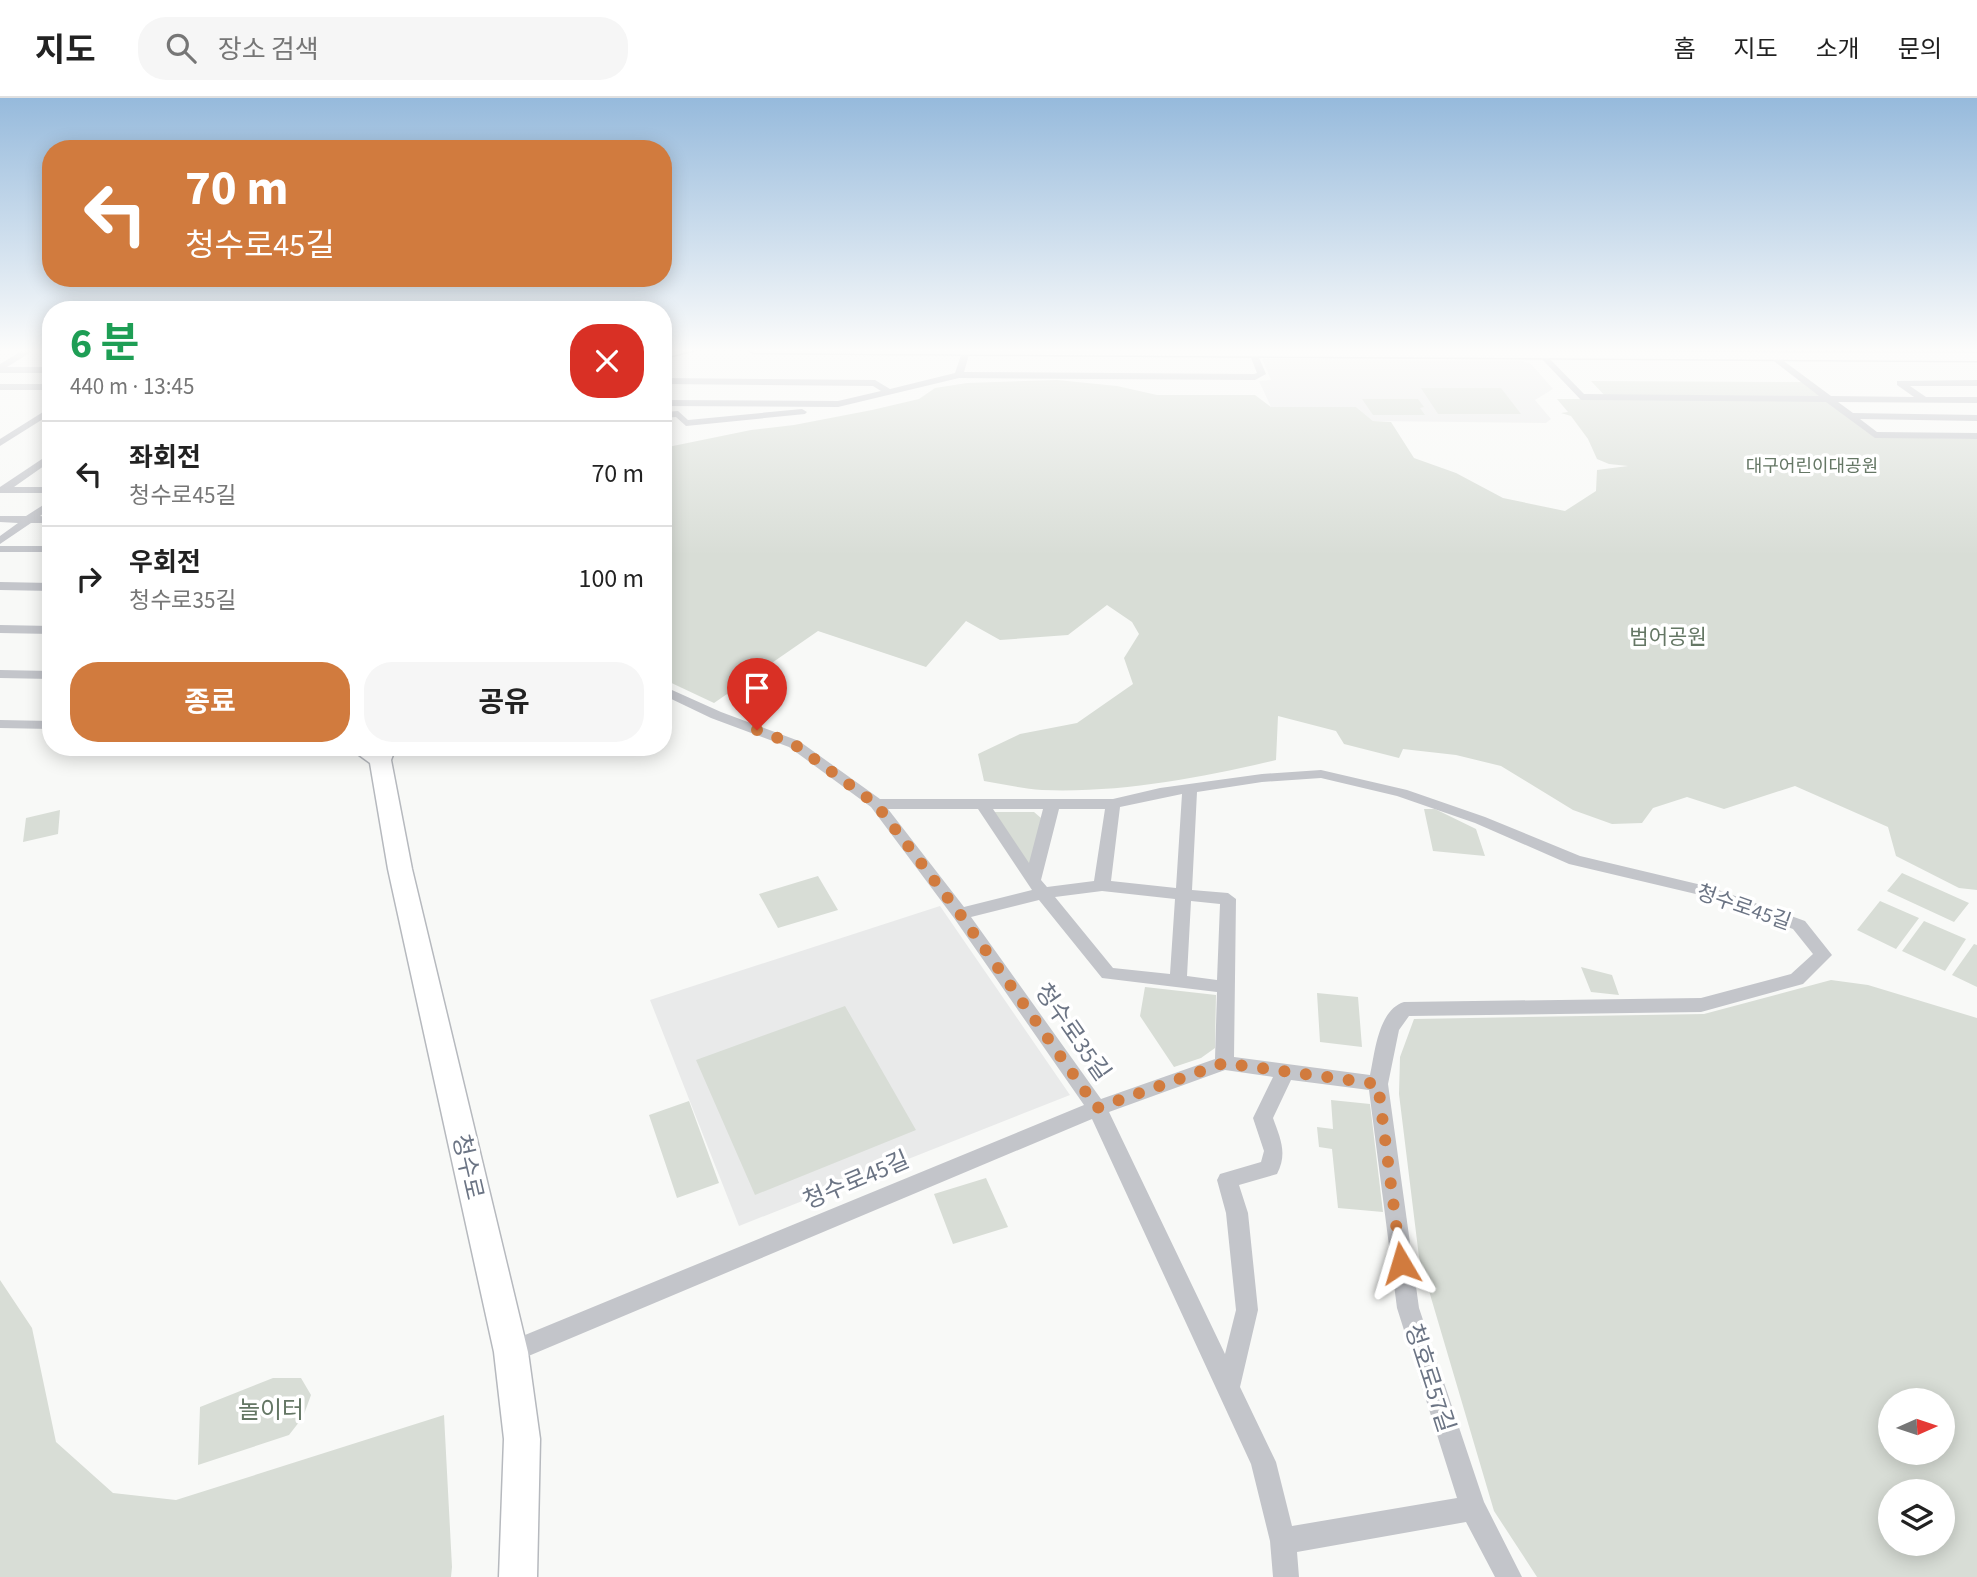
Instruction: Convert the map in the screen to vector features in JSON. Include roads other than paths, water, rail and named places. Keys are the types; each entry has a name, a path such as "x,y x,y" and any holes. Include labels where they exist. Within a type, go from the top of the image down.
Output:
{"main road":[{"name":"청수로","path":"376,756 510,1352 522,1439 518,1577"}],"street":[{"path":"0,443 39,418"},
{"path":"682,418 686,423 759,418"},
{"path":"1854,418 1876,435 1977,436"},
{"path":"1,490 42,462"},
{"path":"1,490 42,490"},
{"path":"0,541 42,510"},
{"path":"0,519 42,520"},
{"path":"0,549 42,549"},
{"path":"0,586 42,587"},
{"path":"0,629 42,630"},
{"path":"0,674 42,675"},
{"name":"청수로35길","path":"672,694 716,715 794,744 876,804 960,914 1097,1108 1264,1462 1283,1541 1286,1577"},
{"path":"0,724 42,725"},
{"name":"청수로45길","path":"510,1352 1097,1108 1224,1063 1378,1084 1390,1028 1404,1009 1701,1005 1797,979 1823,955 1799,925 1704,891 1575,860 1480,820 1402,793 1321,774 1262,778 1113,804 876,804"},
{"path":"1178,982 1190,789"},
{"path":"1102,886 1113,804"},
{"path":"982,805 1038,887 1108,974 1226,987"},
{"path":"1038,887 1052,805"},
{"path":"960,914 1038,887 1102,886 1228,900 1224,1063"},
{"path":"1228,1389 1247,1310 1237,1213 1227,1180 1270,1168 1274,1151 1263,1118 1285,1073"},
{"name":"청호로57길","path":"1378,1084 1408,1308 1473,1508 1509,1577"},
{"path":"1283,1541 1473,1508"}],"park label":[{"name":"대구어린이대공원","path":"1812,466"},
{"name":"범어공원","path":"1668,637"},
{"name":"놀이터","path":"271,1410"}]}
